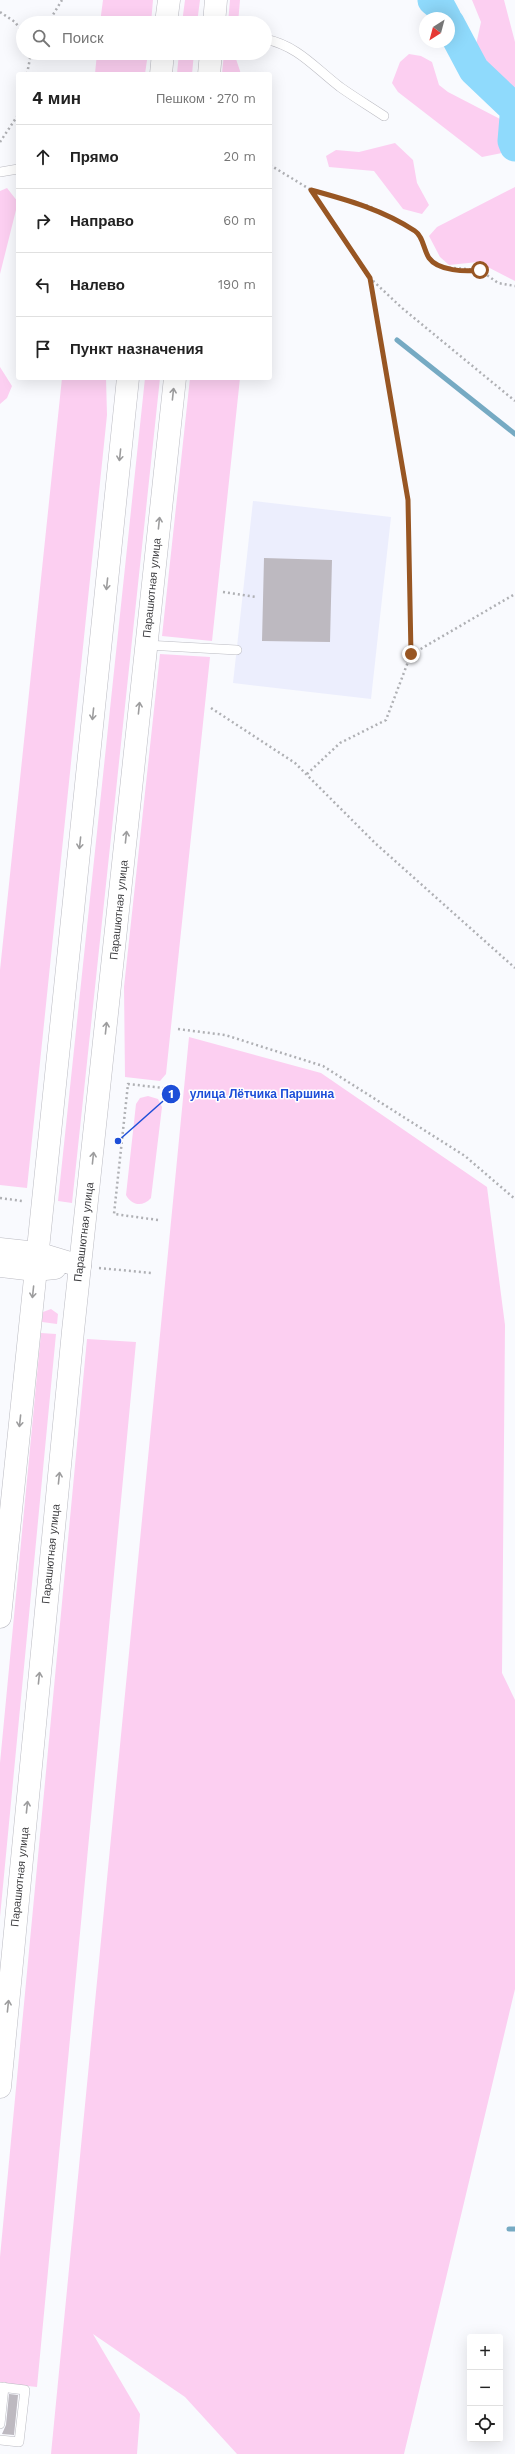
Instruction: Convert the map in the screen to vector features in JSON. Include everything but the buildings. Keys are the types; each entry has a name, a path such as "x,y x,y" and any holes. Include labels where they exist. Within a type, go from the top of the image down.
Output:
{"main road":[{"path":"167,16 169,0"},
{"path":"215,16 216,0"},
{"path":"161,72 162,60"},
{"path":"208,72 210,60"},
{"path":"0,1617 4,1549 36,1261 128,380"},
{"name":"Парашютная улица","path":"0,2087 80,1266 175,380"},
{"path":"0,1249 36,1261 80,1266"},
{"path":"0,1266 36,1261"}],"lane":[{"path":"272,40 280,42 296,50 341,88 384,116"},
{"path":"0,172 16,169"},
{"path":"146,645 237,650"},
{"path":"0,2424 2,2387 25,2390 19,2442 0,2440"}],"path":[{"path":"52,16 62,0"},
{"path":"0,12 16,23"},
{"path":"27,72 30,60"},
{"path":"0,142 16,118"},
{"path":"272,166 311,190 369,206 417,232 429,259 440,267 472,271 480,270 498,283 515,286"},
{"path":"311,190 370,278 402,308 515,400"},
{"path":"307,774 340,743 386,720 411,654 408,500 370,278"},
{"path":"223,592 256,597"},
{"path":"411,654 515,594"},
{"path":"211,708 295,763 375,843 515,968"},
{"path":"178,1029 225,1035 323,1066 465,1156 515,1199"},
{"path":"158,1220 114,1214 117,1183 128,1084 172,1089"},
{"path":"0,1198 22,1201"},
{"path":"80,1266 152,1273"}],"shaded area":[{"path":"103,0 153,0 152,16 101,16"},
{"path":"185,0 200,0 198,16 183,16"},
{"path":"230,0 240,0 239,16 229,16"},
{"path":"472,0 504,0 515,42 515,88 484,74 474,54 481,22"},
{"path":"409,54 421,56 432,62 439,85 448,92 502,120 515,116 515,148 507,152 482,157 398,92 392,83 400,62"},
{"path":"96,60 147,60 145,72 95,72"},
{"path":"178,60 193,60 192,72 177,72"},
{"path":"223,60 236,60 240,72 222,72"},
{"path":"395,143 413,160 417,183 429,205 422,214 403,209 374,171 329,167 326,156 336,150 359,152"},
{"path":"515,187 515,281 478,262 449,265 440,257 429,236 437,227"},
{"path":"7,188 16,199 16,210 0,274 0,191"},
{"path":"0,367 12,386 7,398 0,404"},
{"path":"62,380 106,380 107,415 27,1188 0,1185 0,970"},
{"path":"145,380 160,380 72,1203 58,1201"},
{"path":"190,380 240,380 212,641 162,636"},
{"path":"253,501 391,517 371,699 233,683"},
{"path":"160,654 210,657 166,1074 160,1081 125,1077 124,987"},
{"path":"189,1037 321,1073 487,1187 505,1325 502,1673 515,1700 515,1989 404,2454 237,2454 185,2397 93,2334 140,2414 137,2454 51,2454"},
{"path":"148,1096 158,1099 162,1107 151,1198 145,1203 138,1204 128,1199 126,1195 136,1104 140,1098"},
{"path":"51,1309 58,1314 57,1324 42,1322 43,1312"},
{"path":"41,1333 56,1334 0,1917 0,1763"},
{"path":"87,1339 136,1342 37,2387 0,2383 0,2257"}],"waterway":[{"path":"433,0 439,5 443,12"},
{"path":"455,34 474,70 515,109"},
{"path":"515,117 513,141 515,146"},
{"path":"397,340 515,434"},
{"path":"509,2229 515,2229"}],"place":[{"name":"улица Лётчика Паршина","path":"118,1141"}],"route":[{"path":"411,654 408,500 370,278 311,190 369,206 417,232 429,259 440,267 472,271 480,270"}]}
